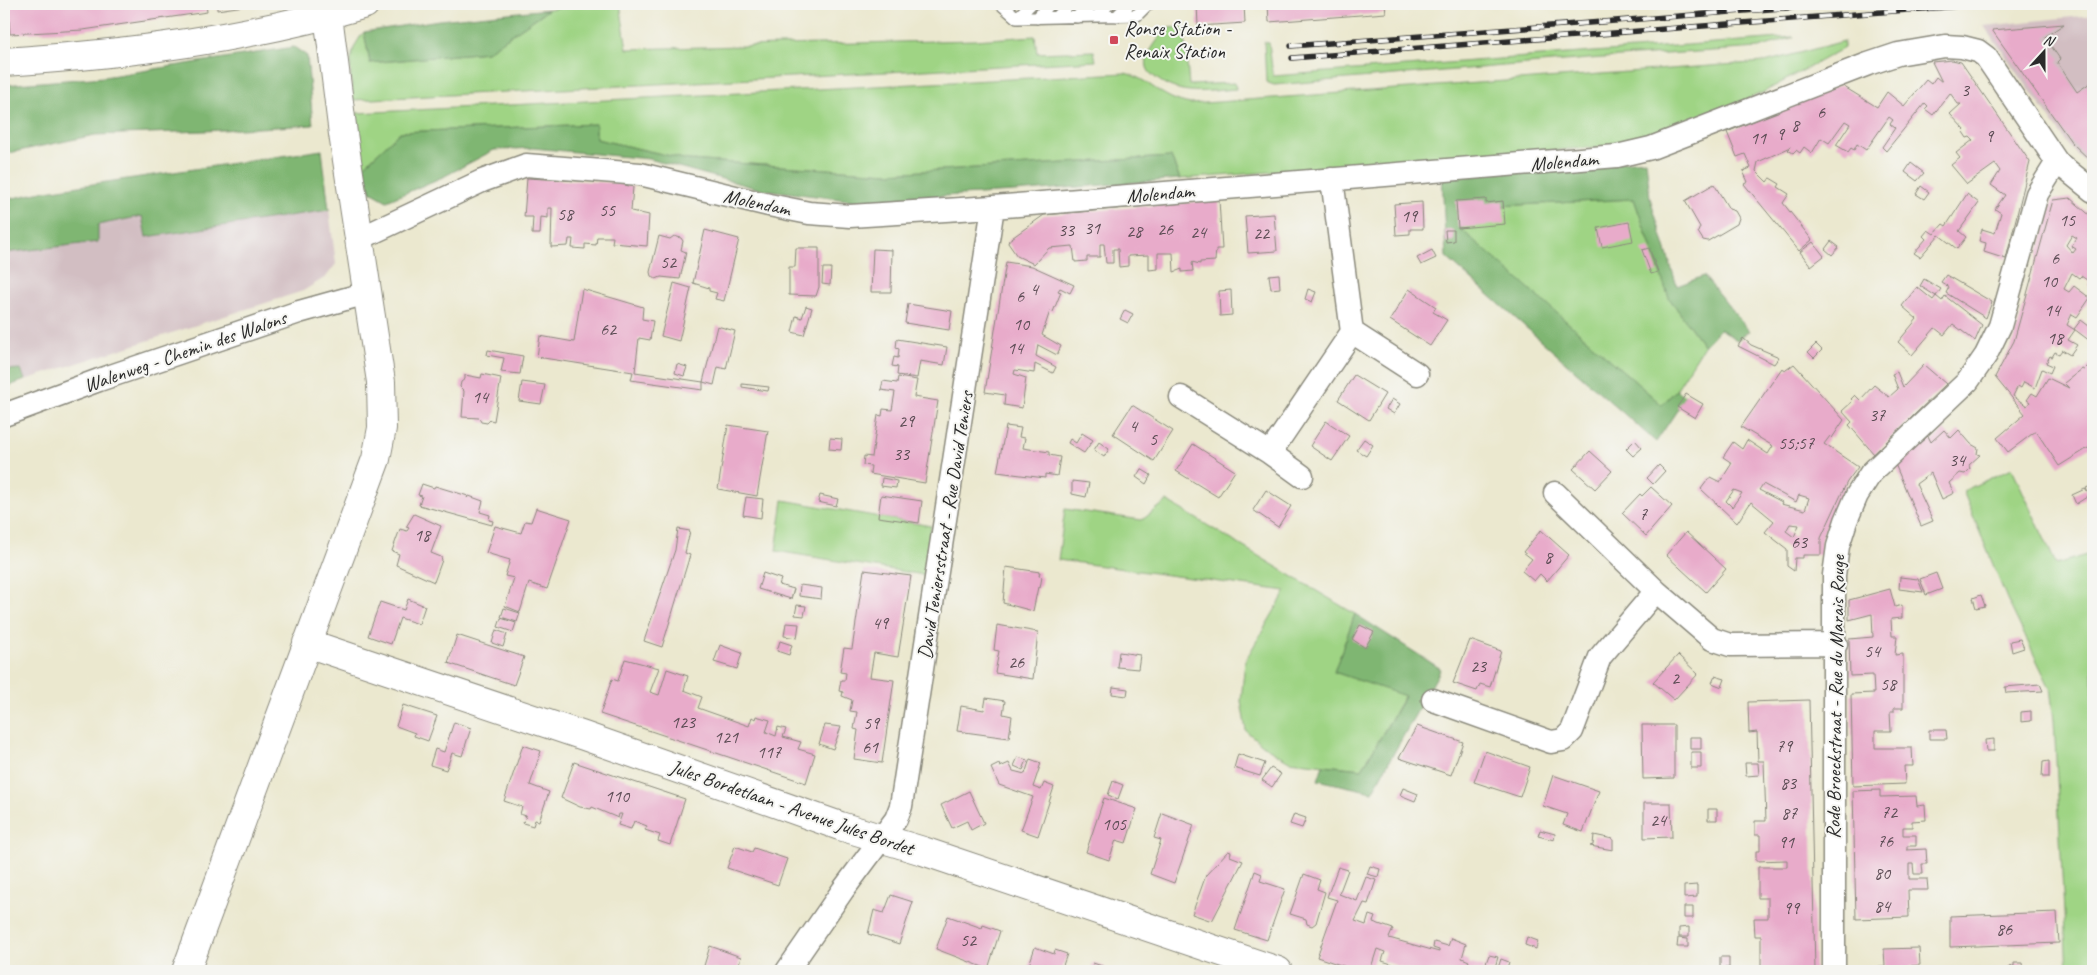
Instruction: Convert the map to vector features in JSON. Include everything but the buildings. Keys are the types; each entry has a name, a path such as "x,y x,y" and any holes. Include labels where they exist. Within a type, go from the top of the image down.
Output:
{"street":[{"path":"4,62 143,50 217,39 296,24 332,9 364,4"},
{"path":"186,971 376,459 382,428 381,382 332,54 332,9"},
{"name":"Molendam","path":"358,227 526,165 640,174 809,213 850,216 993,208 1617,156 1651,148 1877,60 1945,46 1962,47 1978,51 1986,57 2057,162"},
{"path":"2057,162 2093,191"},
{"name":"Rode Broeckstraat - Rue du Marais Rouge","path":"1834,971 1833,863 1836,644 1834,575 1838,546 1857,494 1871,473 1968,381 1986,355 2000,326 2037,194 2057,162"},
{"path":"1270,453 1352,332 1332,179"},
{"name":"David Teniersstraat - Rue David Teniers","path":"787,971 843,890 896,819 904,795 993,208"},
{"name":"Walenweg - Chemin des Walons","path":"4,415 65,392 299,312 367,293"},
{"path":"1352,332 1418,374"},
{"path":"1181,397 1270,453 1302,476"},
{"path":"1554,493 1656,591 1712,639 1730,645 1836,644"},
{"path":"1433,700 1551,742 1563,740 1572,731 1600,657 1656,591"},
{"name":"Jules Bordetlaan - Avenue Jules Bordet","path":"307,643 566,729 840,826 882,838 1278,971"}],"lane":[{"path":"1001,4 1017,18 1137,15 1148,4"},
{"path":"1017,18 1031,4"},
{"path":"1037,18 1050,4"},
{"path":"1057,17 1070,4"},
{"path":"1077,17 1090,4"},
{"path":"1097,16 1109,4"},
{"path":"1117,16 1128,4"}],"shaded area":[{"path":"2093,15 2093,169 2073,151 1984,26"},
{"path":"329,210 336,264 326,277 303,291 25,380 21,369 4,370 4,253 98,242 97,225 142,216 147,237"}],"green space":[{"path":"578,4 620,4 627,49 975,40 1035,36 1037,53 1094,51 1096,61 353,100 352,57 358,40 364,32 370,63 487,52 549,9"},
{"path":"549,9 487,52 370,63 364,32 439,20"},
{"path":"1184,27 1189,85 1235,83 1236,89 1184,90 1165,84 1150,72 1147,68 1148,55 1166,28"},
{"path":"1794,37 1759,48 1588,59 1274,85 1266,82 1264,42 1269,43 1273,76"},
{"path":"1844,41 1844,48 1762,93 1637,144 1180,179 1171,157 888,173 688,160 596,139 596,124 400,132 364,166 357,113 1125,73 1142,80 1171,98 1191,104 1765,62"},
{"path":"294,47 307,56 313,125 95,135 4,154 4,85 104,77"},
{"path":"596,124 596,139 688,160 888,173 1171,157 1180,179 1014,192 856,201 759,189 649,159 533,148 494,150 445,176 387,201 371,192 364,166 400,132"},
{"path":"322,150 329,210 146,237 142,216 98,225 98,242 4,253 4,200 46,191"},
{"path":"1646,160 1650,198 1677,286 1704,276 1749,331 1737,340 1720,329 1704,346 1669,298 1634,199 1462,208 1462,230 1662,405 1676,390 1686,397 1656,442 1446,257 1442,175"},
{"path":"1634,199 1669,298 1704,346 1676,390 1662,405 1461,230 1462,208"},
{"path":"21,369 25,380 4,388 4,370"},
{"path":"2012,468 2056,564 2093,553 2093,971 2067,971 2054,720 2050,688 2007,599 1963,491"},
{"path":"783,500 931,526 924,575 776,551"},
{"path":"1167,501 1355,614 1334,672 1405,695 1362,769 1289,761 1264,746 1246,731 1241,701 1245,661 1286,591 1058,560 1065,509 1142,520"},
{"path":"1355,614 1441,669 1372,792 1318,780 1323,765 1362,769 1405,696 1334,672"}],"railway":[{"path":"1291,46 1836,4"},
{"path":"1292,58 1985,4"}],"place":[{"name":"Ronse Station - Renaix Station","path":"1114,40"}]}
